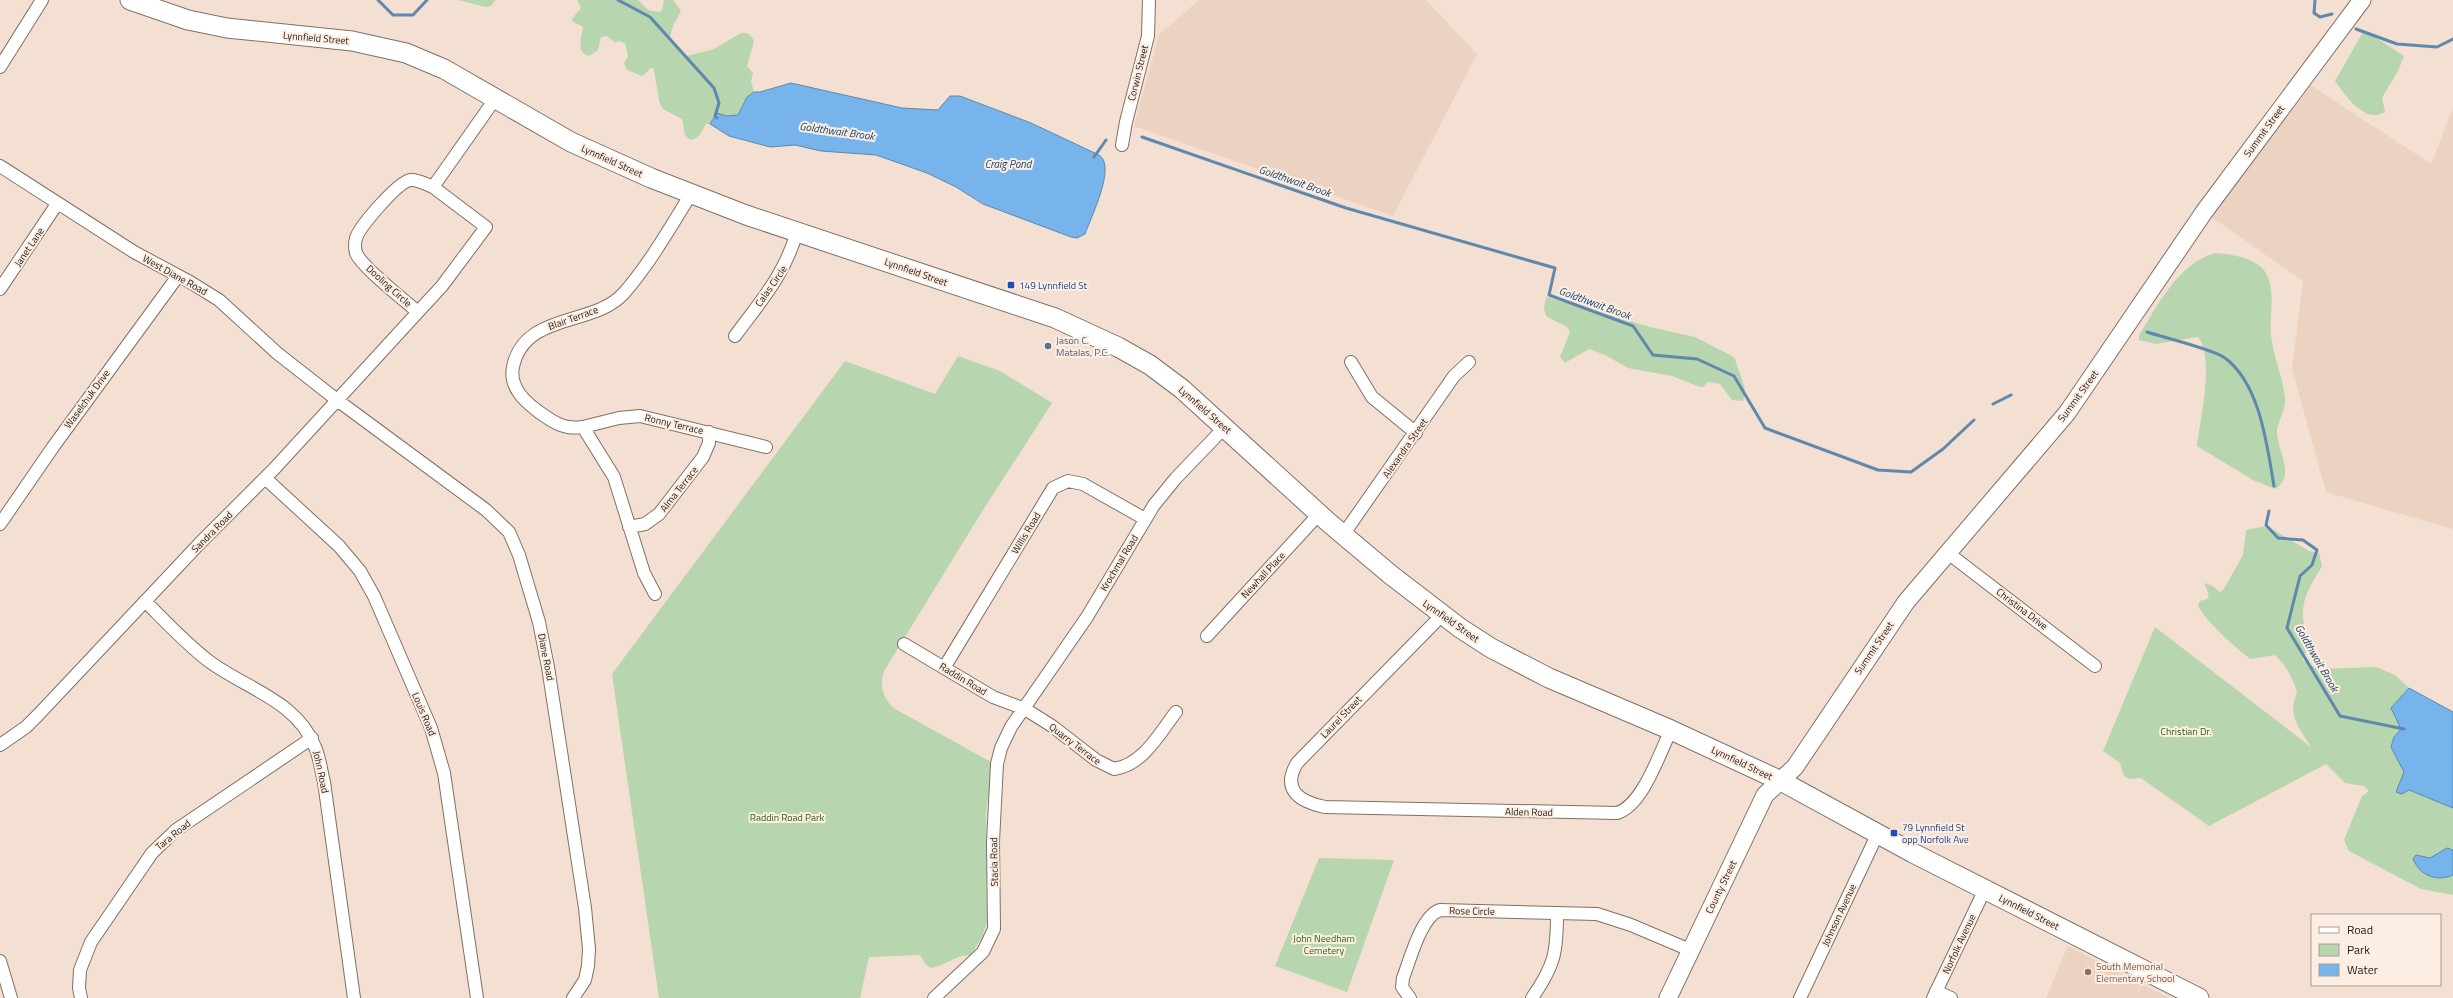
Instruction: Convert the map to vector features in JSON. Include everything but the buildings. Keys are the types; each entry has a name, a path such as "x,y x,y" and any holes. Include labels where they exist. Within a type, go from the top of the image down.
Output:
{"main road":[{"name":"Lynnfield Street","path":"130,0 188,20 227,28 352,41 387,48 444,69 571,142 611,162 691,194 1055,318 1118,346 1150,366 1182,390 1390,576 1480,642 1527,668 1671,730 1781,781 1985,889 2199,998"},
{"name":"Summit Street","path":"1781,781 1795,767 1897,615 2067,413 2204,212 2362,0"},
{"name":"County Street","path":"1668,998 1765,795 1781,781"}],"street":[{"path":"0,67 42,0"},
{"name":"Corwin Street","path":"1122,145 1126,122 1148,36 1149,0"},
{"path":"433,187 495,99"},
{"name":"West Diane Road","path":"0,166 134,252 219,300 277,353 337,400"},
{"name":"Dooling Circle","path":"409,180 433,187 486,227 442,286 418,312 359,259 355,244 360,230 391,193 402,184 409,180"},
{"name":"Blair Terrace","path":"583,427 564,428 533,407 518,393 512,374 517,356 528,339 537,333 562,321 607,305 624,293 662,243 691,194"},
{"name":"Janet Lane","path":"0,289 57,204"},
{"name":"Calas Circle","path":"735,336 785,266 797,231"},
{"name":"Waselchuk Drive","path":"0,524 53,447 178,276"},
{"name":"Sandra Road","path":"0,745 26,727 145,601 265,478 418,312"},
{"path":"1351,362 1372,397 1416,433"},
{"name":"Alexandra Street","path":"1343,535 1416,433 1454,376 1469,362"},
{"name":"Diane Road","path":"337,400 486,510 509,532 514,541 539,622 548,667 588,932 588,966 585,980 573,998"},
{"name":"Ronny Terrace","path":"583,427 630,416 709,432 766,447"},
{"path":"583,427 614,477 644,573 656,594"},
{"name":"Krochmal Road","path":"1025,709 1087,617 1146,520 1176,478 1225,427"},
{"name":"Alma Terrace","path":"629,527 645,524 659,514 703,457 709,443 709,432"},
{"name":"Louis Road","path":"265,478 339,546 360,571 374,596 431,728 444,772 477,998"},
{"name":"Willis Road","path":"944,668 1053,488 1068,481 1076,482 1146,520"},
{"name":"Newhall Place","path":"1207,636 1319,514"},
{"name":"Christina Drive","path":"1948,553 2095,666"},
{"name":"John Road","path":"145,601 209,661 274,700 296,716 312,738 316,748 324,782 354,998"},
{"name":"Laurel Street","path":"1339,807 1312,804 1297,796 1292,789 1292,771 1297,763 1334,723 1442,615"},
{"name":"Raddin Road","path":"904,644 993,697 1025,709"},
{"name":"Quarry Terrace","path":"1025,709 1052,726 1096,760 1114,769 1129,765 1143,754 1176,712"},
{"name":"Stacia Road","path":"934,998 983,952 994,929 993,842 997,764 1004,741 1025,709"},
{"name":"Alden Road","path":"1339,807 1617,813 1624,810 1637,799 1671,730"},
{"name":"Tara Road","path":"81,998 79,988 80,970 91,942 158,846 176,830 312,738"},
{"name":"Johnson Avenue","path":"1800,998 1878,832"},
{"name":"Norfolk Avenue","path":"1935,995 1985,889"},
{"name":"Rose Circle","path":"1410,998 1402,987 1403,978 1425,924 1433,912 1451,910 1586,913 1616,919 1690,950"},
{"path":"1532,998 1547,976 1556,952 1557,913"},
{"path":"0,960 11,998"},
{"path":"1935,995 1951,998"}],"shaded area":[{"path":"1199,0 1426,0 1477,54 1393,216 1134,126 1159,35"},
{"path":"2306,82 2431,164 2453,108 2453,529 2326,492 2292,369 2303,281 2210,216"},
{"name":"South Memorial Elementary School","path":"2068,946 2169,998 2046,998"}],"green space":[{"path":"458,0 495,0 491,6 486,7"},
{"path":"577,0 638,0 648,10 659,12 662,10 664,0 673,0 681,11 673,26 670,37 687,56 714,49 741,33 747,33 752,37 754,42 747,66 753,73 751,81 754,92 747,97 738,115 727,116 717,113 710,124 706,124 696,138 690,140 685,135 682,119 663,109 659,101 654,69 651,68 642,76 627,70 624,63 628,56 625,43 618,41 616,43 607,36 601,37 598,50 589,56 582,51 580,43 583,27 573,22 572,19 581,8"},
{"path":"2363,32 2372,35 2404,56 2398,71 2382,98 2385,112 2377,115 2370,114 2356,107 2335,81"},
{"path":"2216,253 2228,254 2255,262 2264,270 2270,285 2272,302 2271,335 2285,398 2277,430 2285,470 2281,484 2275,489 2253,480 2197,446 2206,374 2203,347 2198,337 2156,344 2139,340 2139,335 2171,286 2191,265"},
{"path":"1546,297 1650,327 1695,337 1732,356 1735,359 1744,385 1745,396 1743,401 1732,400 1720,384 1708,382 1703,387 1700,387 1672,376 1628,368 1605,355 1589,349 1565,363 1560,357 1570,332 1567,327 1546,316 1544,309"},
{"name":"Raddin Road Park","path":"958,356 1000,371 1052,403 978,518 884,671 882,682 885,697 895,709 993,763 986,812 987,922 982,937 971,955 956,958 931,968 926,965 920,955 869,957 860,998 659,998 612,674 845,361 935,394"},
{"name":"Christian Dr.","path":"2267,526 2309,551 2319,553 2322,566 2308,592 2303,609 2307,648 2302,660 2318,669 2376,667 2395,675 2409,688 2391,708 2401,729 2394,737 2404,772 2396,792 2409,790 2453,808 2453,850 2447,848 2430,858 2416,855 2451,876 2453,875 2453,895 2421,889 2349,851 2344,840 2362,796 2369,791 2364,786 2345,783 2326,764 2209,826 2141,778 2130,779 2124,776 2120,763 2103,751 2155,627 2311,747 2299,727 2294,715 2293,708 2297,693 2289,672 2283,663 2275,655 2250,659 2215,628 2198,606 2200,601 2207,599 2209,595 2204,583 2211,585 2220,592 2224,589 2243,555 2246,530"},
{"name":"John Needham Cemetery","path":"1319,858 1394,860 1347,992 1275,966"}],"water":[{"name":"Craig Pond","path":"791,83 902,108 938,110 950,96 960,96 1031,123 1099,155 1104,161 1104,181 1101,193 1085,234 1077,238 1071,237 983,204 956,187 927,173 876,155 821,151 795,145 770,147 729,136 710,124 717,113 727,116 738,115 747,97 754,92 760,92"},
{"path":"2409,688 2453,712 2453,808 2409,790 2402,794 2396,792 2404,772 2391,747 2394,737 2401,729 2391,708"},
{"path":"2447,848 2453,850 2453,875 2447,877 2441,878 2430,876 2420,870 2413,859 2416,855 2430,858"}],"waterway":[{"name":"Goldthwait Brook","path":"378,0 393,15 413,15 427,0"},
{"name":"Goldthwait Brook","path":"618,0 650,17 714,88 719,103 715,116 717,118"},
{"path":"2315,0 2314,13 2320,17 2332,14"},
{"path":"2356,29 2397,44 2437,47 2453,39"},
{"name":"Goldthwait Brook","path":"1142,137 1346,208 1555,268 1549,295 1633,326 1653,355 1697,359 1734,376 1765,428 1878,470 1911,472 1943,449 1974,420"},
{"name":"Goldthwait Brook","path":"1094,157 1106,140"},
{"name":"Goldthwait Brook","path":"2147,332 2211,351 2225,358 2237,369 2254,399 2260,416 2265,434 2274,486"},
{"name":"Goldthwait Brook","path":"1993,404 2011,395"},
{"name":"Goldthwait Brook","path":"2269,511 2266,525 2278,538 2303,540 2317,550 2312,565 2300,576 2287,628 2340,716 2404,729"}],"place":[{"name":"149 Lynnfield St","path":"1011,285"},
{"name":"Jason C. Matalas, P.C.","path":"1048,346"},
{"name":"79 Lynnfield St opp Norfolk Ave","path":"1894,833"},
{"name":"South Memorial Elementary School","path":"2088,972"}]}
